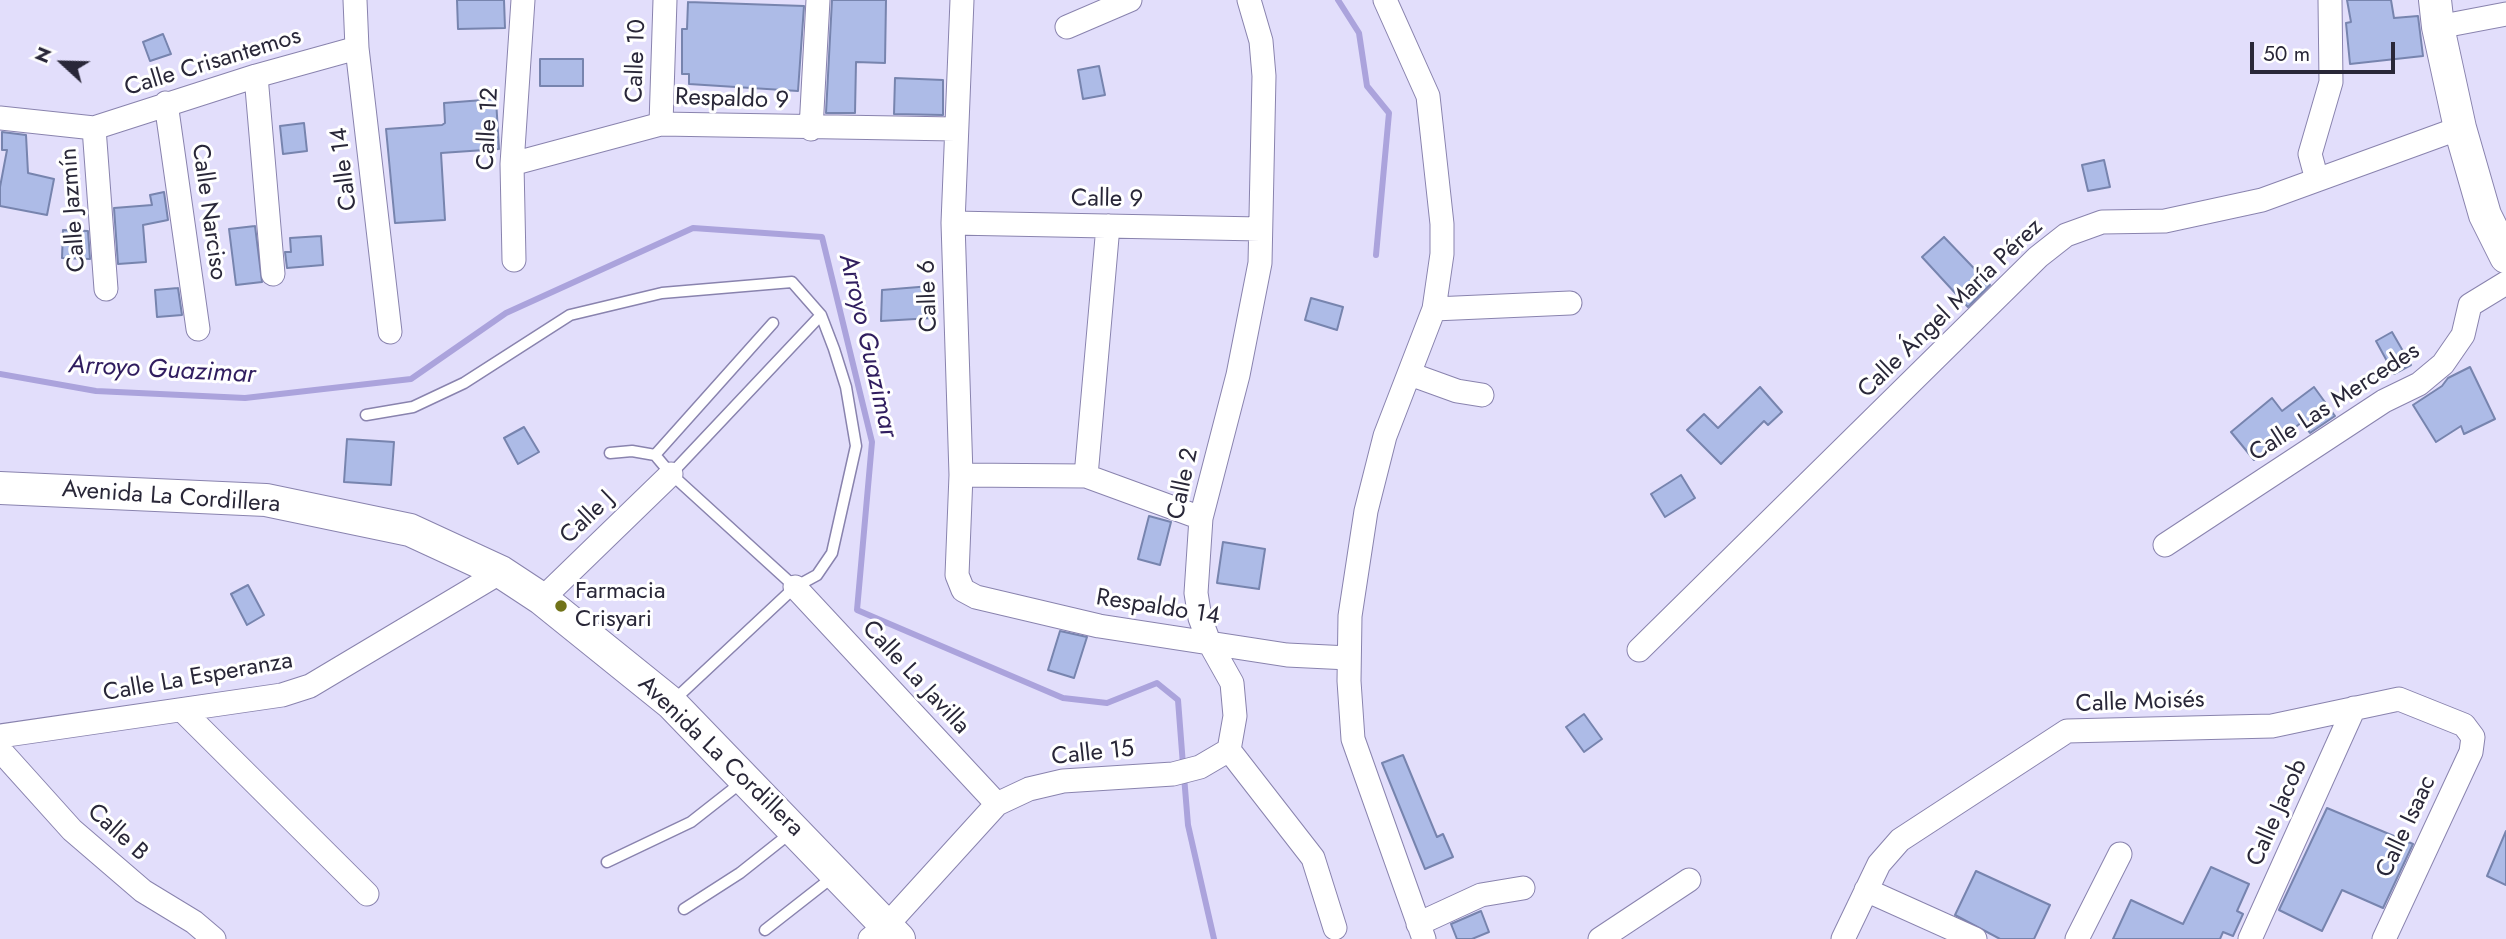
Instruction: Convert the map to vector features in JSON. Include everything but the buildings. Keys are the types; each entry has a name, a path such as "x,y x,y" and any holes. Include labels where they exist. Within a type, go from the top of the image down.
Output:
{"main road":[{"path":"2437,14 2460,128 2485,215 2506,257"},
{"name":"Avenida La Cordillera","path":"0,488 266,500 410,530 501,572 542,600 671,703 837,874 885,934"}],"street":[{"name":"Calle 14","path":"355,0 357,48 390,332"},
{"name":"Calle 12","path":"514,260 512,164 523,0"},
{"name":"Calle 10","path":"661,124 666,0"},
{"path":"811,129 818,0"},
{"name":"Calle 6","path":"962,0 953,223 961,475 957,575 963,590"},
{"path":"1067,27 1130,0"},
{"name":"Calle 2","path":"1229,750 1234,734 1235,699 1232,683 1209,642 1200,618 1196,593 1201,518 1238,375 1260,263 1264,76 1261,41 1249,0"},
{"path":"1385,0 1428,96 1442,224 1442,254 1434,309 1385,436 1366,511 1350,616 1353,739 1421,932 1465,900 1522,888"},
{"path":"2317,180 2310,154 2331,82 2330,0"},
{"path":"2437,14 2506,14"},
{"name":"Calle Crisantemos","path":"0,118 94,128 166,103 357,48"},
{"path":"256,76 273,274"},
{"name":"Calle Narciso","path":"166,103 198,329"},
{"name":"Respaldo 9","path":"512,164 661,124 811,129 955,129"},
{"name":"Calle Jazmín","path":"94,128 106,289"},
{"name":"Calle Ángel María Pérez","path":"1639,650 2038,257 2066,234 2102,222 2165,221 2262,200 2460,128"},
{"name":"Calle 9","path":"953,223 1260,229"},
{"path":"1086,477 1108,226"},
{"name":"Calle Las Mercedes","path":"2165,545 2384,401 2419,384 2443,364 2463,335 2470,305 2506,283"},
{"path":"1434,309 1570,303"},
{"path":"1410,374 1457,391 1482,395"},
{"name":"Calle J","path":"542,600 671,474"},
{"path":"961,475 1086,477 1201,518"},
{"name":"Calle La Esperanza","path":"0,736 282,695 310,686 501,572"},
{"name":"Calle La Javilla","path":"795,587 997,804"},
{"name":"Respaldo 14","path":"963,590 976,597 1099,626 1287,655 1349,658"},
{"name":"Calle Moisés","path":"1843,939 1879,864 1900,840 2067,731 2272,726 2399,699 2464,725 2473,737"},
{"name":"Calle Jacob","path":"2250,939 2354,708"},
{"path":"182,710 367,894"},
{"name":"Calle Isaac","path":"2384,939 2471,752 2473,737"},
{"name":"Calle B","path":"0,750 72,830 191,931 214,939"},
{"path":"1229,750 1313,858 1329,933"},
{"name":"Calle 15","path":"885,934 997,804 1030,789 1063,781 1173,774 1200,767 1229,750"},
{"path":"2077,939 2120,854"},
{"path":"1601,939 1689,880"},
{"path":"1866,890 1975,939"}],"lane":[{"path":"366,415 413,407 464,383 570,315 662,293 792,282 821,316 846,387 856,446 832,553 817,575 795,587 671,703"},
{"path":"671,474 821,316"},
{"path":"654,455 773,323"},
{"path":"610,453 632,451 654,455 671,474 795,587"},
{"path":"607,862 691,822 745,779"},
{"path":"684,909 740,873 794,830"},
{"path":"765,930 837,874"}],"waterway":[{"path":"1338,0 1359,33 1367,86 1389,113 1376,255"},
{"name":"Arroyo Guazimar","path":"0,374 96,391 245,398 411,379 506,313 693,228 822,237 872,442 857,610 1063,698 1107,703 1157,683 1178,700 1183,765"},
{"name":"Arroyo Guazimar","path":"1184,776 1188,825 1214,939"}],"place":[{"name":"Farmacia Crisyari","path":"561,606"}]}
